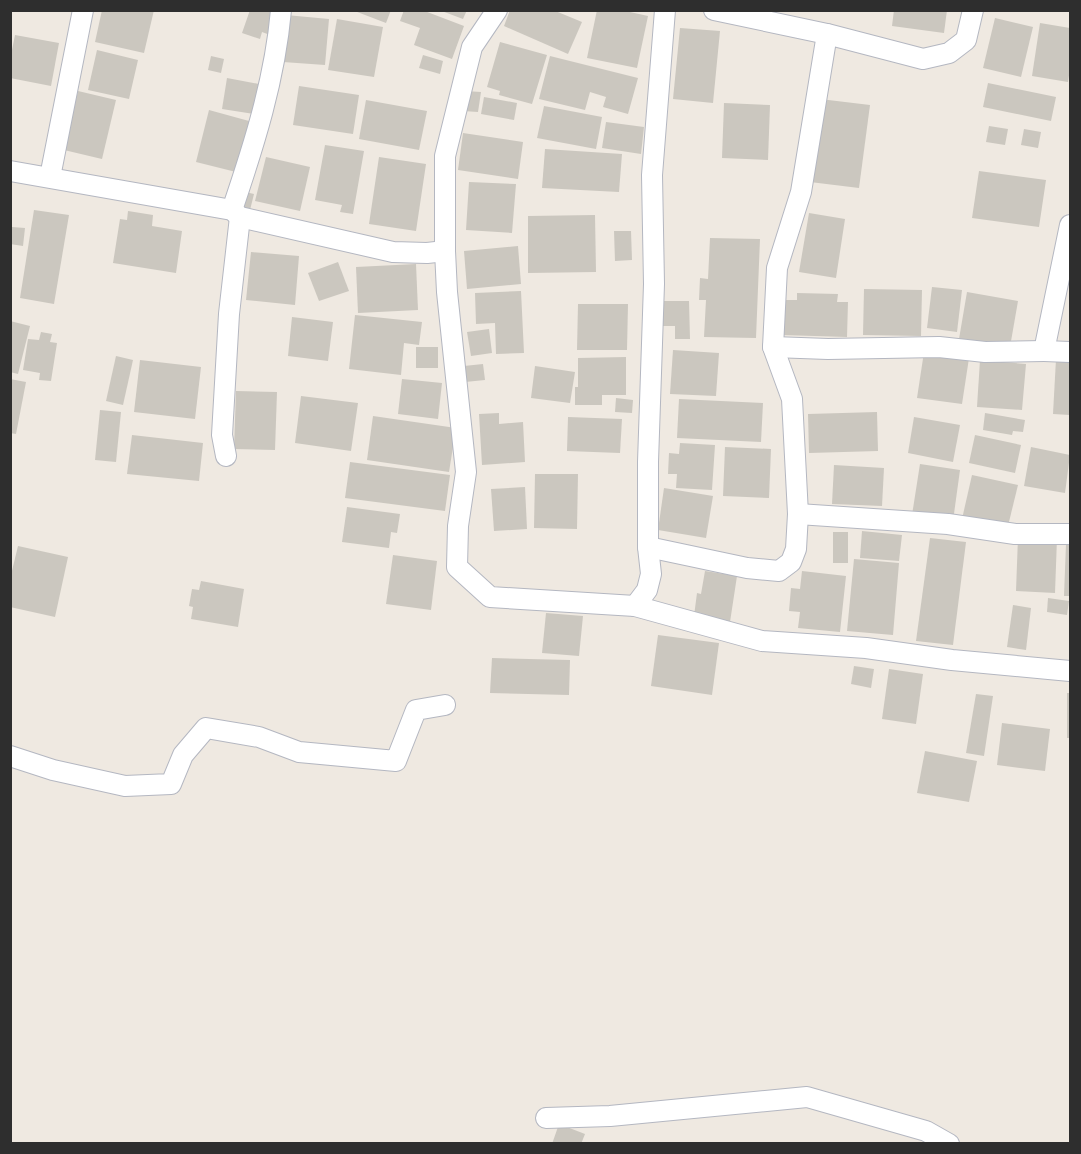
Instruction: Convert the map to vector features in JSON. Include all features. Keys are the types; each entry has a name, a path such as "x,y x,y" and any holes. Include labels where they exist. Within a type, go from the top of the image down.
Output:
{"street":[{"path":"50,177 83,10"},
{"path":"226,456 222,435 236,214 272,72 281,10"},
{"path":"497,10 472,47 445,156 445,251 466,472 458,526 457,567 490,597 635,606 762,641 866,648 952,660 1071,671"},
{"path":"635,606 647,590 651,574 648,548 648,462 654,284 652,175 665,10"},
{"path":"714,10 827,34 923,59 949,53 966,39 973,10"},
{"path":"648,548 747,568 778,571 791,562 796,549 798,514 792,399 773,347 777,268 801,192 827,34"},
{"path":"10,171 236,214 393,252 445,251"},
{"path":"1044,351 1071,225"},
{"path":"773,347 828,349 939,347 985,352 1071,352"},
{"path":"798,514 948,524 1015,534 1071,534"},
{"path":"10,756 53,770 125,786 171,784 183,755 206,728 259,737 299,752 396,761 416,710 445,705"},
{"path":"546,1118 610,1116 807,1097 926,1131 949,1143"}],"building":[{"path":"102,10 154,10 144,53 95,42"},
{"path":"250,10 279,10 270,35 262,32 260,39 242,33"},
{"path":"352,10 391,10 386,23"},
{"path":"404,10 422,10 464,26 452,59 414,45 420,28 400,21"},
{"path":"439,10 467,10 463,19"},
{"path":"510,10 553,10 582,22 568,54 504,26"},
{"path":"597,10 621,10 648,16 637,68 587,58"},
{"path":"894,10 947,10 944,33 892,26"},
{"path":"286,15 329,19 325,65 283,62"},
{"path":"995,18 1033,27 1021,77 983,68"},
{"path":"337,19 383,27 374,77 328,70"},
{"path":"1040,23 1070,28 1068,82 1032,76"},
{"path":"680,28 720,31 713,103 673,99"},
{"path":"15,35 59,43 51,86 10,78 10,60"},
{"path":"500,42 547,55 532,104 499,95 500,91 487,87"},
{"path":"97,50 138,60 129,99 88,90"},
{"path":"423,55 443,61 440,74 419,68"},
{"path":"211,56 224,59 221,73 208,70"},
{"path":"550,56 638,78 628,114 603,107 606,97 590,92 585,110 539,99"},
{"path":"227,78 259,84 254,114 222,109"},
{"path":"988,83 1056,97 1051,121 983,107"},
{"path":"299,86 359,95 353,134 293,125"},
{"path":"78,91 116,100 102,159 64,150"},
{"path":"465,91 481,92 478,112 463,111"},
{"path":"484,97 517,103 514,120 481,114"},
{"path":"820,99 870,105 859,188 810,182"},
{"path":"366,100 427,111 419,150 359,139"},
{"path":"724,103 770,105 768,160 722,158"},
{"path":"544,106 602,117 596,149 537,138"},
{"path":"209,110 249,121 236,172 196,162"},
{"path":"606,122 644,127 641,154 602,148"},
{"path":"989,126 1008,129 1005,145 986,142"},
{"path":"1024,129 1041,132 1038,148 1021,145"},
{"path":"463,133 523,142 518,179 458,170"},
{"path":"325,145 364,151 353,214 340,212 342,205 315,200"},
{"path":"545,149 622,154 619,192 542,188"},
{"path":"266,157 310,167 300,211 255,201"},
{"path":"379,157 426,164 416,231 369,224"},
{"path":"979,171 1046,180 1039,227 972,218"},
{"path":"469,182 516,184 512,233 466,230"},
{"path":"241,191 254,194 250,210 238,207"},
{"path":"34,210 69,215 54,304 20,298"},
{"path":"128,211 153,215 152,226 182,231 176,273 113,263 120,219 127,220"},
{"path":"809,213 845,219 836,278 799,272"},
{"path":"595,215 596,272 528,273 528,216"},
{"path":"12,227 25,228 23,246 10,244"},
{"path":"614,231 631,231 632,260 615,261"},
{"path":"710,238 760,239 756,338 704,337 706,300 699,300 700,278 708,279"},
{"path":"518,246 521,284 467,289 464,251"},
{"path":"251,252 299,256 295,305 246,300"},
{"path":"338,262 349,291 319,301 308,273"},
{"path":"416,264 418,310 358,313 356,267"},
{"path":"932,287 962,290 957,332 927,328"},
{"path":"864,289 922,290 921,336 863,335"},
{"path":"521,291 524,353 496,354 495,323 476,324 475,293"},
{"path":"967,292 1018,301 1010,347 959,339"},
{"path":"797,293 838,294 837,302 848,302 847,337 782,335 783,300 797,300"},
{"path":"663,301 689,301 690,339 675,339 675,326 663,326"},
{"path":"578,304 628,304 627,350 577,350"},
{"path":"355,315 422,322 419,345 404,343 401,375 349,369"},
{"path":"292,317 333,322 328,361 288,356"},
{"path":"10,321 30,326 18,374 10,372"},
{"path":"489,329 492,353 471,356 467,332"},
{"path":"41,332 52,334 50,342 57,343 51,381 39,380 40,373 23,370 28,339 39,340"},
{"path":"416,347 438,347 438,368 416,368"},
{"path":"673,350 719,353 716,396 670,394"},
{"path":"924,352 969,358 962,404 917,398"},
{"path":"116,356 133,360 123,405 106,401"},
{"path":"626,357 626,395 602,395 602,405 575,405 575,387 578,387 578,358"},
{"path":"1056,359 1070,359 1070,415 1053,414"},
{"path":"140,360 201,367 195,419 134,412"},
{"path":"980,360 1026,364 1022,410 977,407"},
{"path":"483,364 485,380 465,382 464,366"},
{"path":"535,366 575,372 570,403 531,398"},
{"path":"10,379 26,382 16,434 10,433"},
{"path":"402,379 442,383 438,419 398,414"},
{"path":"236,391 277,392 275,450 234,449"},
{"path":"301,396 358,403 351,451 295,443"},
{"path":"616,398 633,400 632,413 615,412"},
{"path":"679,399 763,403 761,442 677,438"},
{"path":"100,410 121,412 116,462 95,460"},
{"path":"877,412 878,451 809,453 808,414"},
{"path":"499,413 499,424 523,422 525,462 482,465 479,414"},
{"path":"985,413 1025,420 1023,432 1013,431 1012,435 983,430"},
{"path":"373,416 456,428 449,472 367,460"},
{"path":"568,417 622,419 620,453 567,451"},
{"path":"914,417 960,425 953,462 908,453"},
{"path":"132,435 203,443 199,481 127,474"},
{"path":"975,435 1021,445 1015,473 969,463"},
{"path":"680,443 715,445 712,490 676,488 677,474 668,474 669,453 679,454"},
{"path":"725,447 771,449 769,498 723,496"},
{"path":"1031,447 1070,455 1065,493 1024,486"},
{"path":"350,462 450,475 445,511 345,498"},
{"path":"920,464 960,470 953,521 912,515"},
{"path":"834,465 884,468 882,506 832,504"},
{"path":"535,474 578,474 577,529 534,528"},
{"path":"972,475 1018,485 1007,530 962,519"},
{"path":"525,487 527,529 494,531 491,489"},
{"path":"664,488 713,496 706,538 658,530"},
{"path":"347,507 400,514 397,533 391,532 389,548 342,542"},
{"path":"862,531 902,535 899,561 860,558"},
{"path":"833,532 848,532 848,563 833,563"},
{"path":"1018,537 1057,538 1055,593 1016,591"},
{"path":"930,538 966,542 953,645 916,641"},
{"path":"1066,544 1070,544 1070,596 1064,596"},
{"path":"18,546 68,557 55,617 10,607 10,579"},
{"path":"393,555 437,561 431,610 386,604"},
{"path":"854,559 899,563 893,635 847,631"},
{"path":"705,571 737,576 730,622 694,616 697,593 701,594"},
{"path":"802,571 846,576 840,632 798,628 800,612 789,611 791,588 800,589"},
{"path":"201,581 244,589 238,627 191,619 193,607 189,606 192,589 199,590"},
{"path":"1048,598 1069,601 1067,615 1047,612"},
{"path":"1013,605 1031,608 1026,650 1007,647"},
{"path":"546,613 583,616 579,656 542,653"},
{"path":"658,635 719,643 712,695 651,686"},
{"path":"492,658 570,660 569,695 490,693"},
{"path":"854,666 874,669 871,688 851,684"},
{"path":"889,669 923,674 916,724 882,719"},
{"path":"1067,693 1070,693 1070,738 1067,738"},
{"path":"976,694 993,696 984,756 966,753"},
{"path":"1002,723 1050,729 1045,771 997,765"},
{"path":"925,751 977,761 969,802 917,793"},
{"path":"559,1124 585,1134 581,1144 552,1144"}]}
